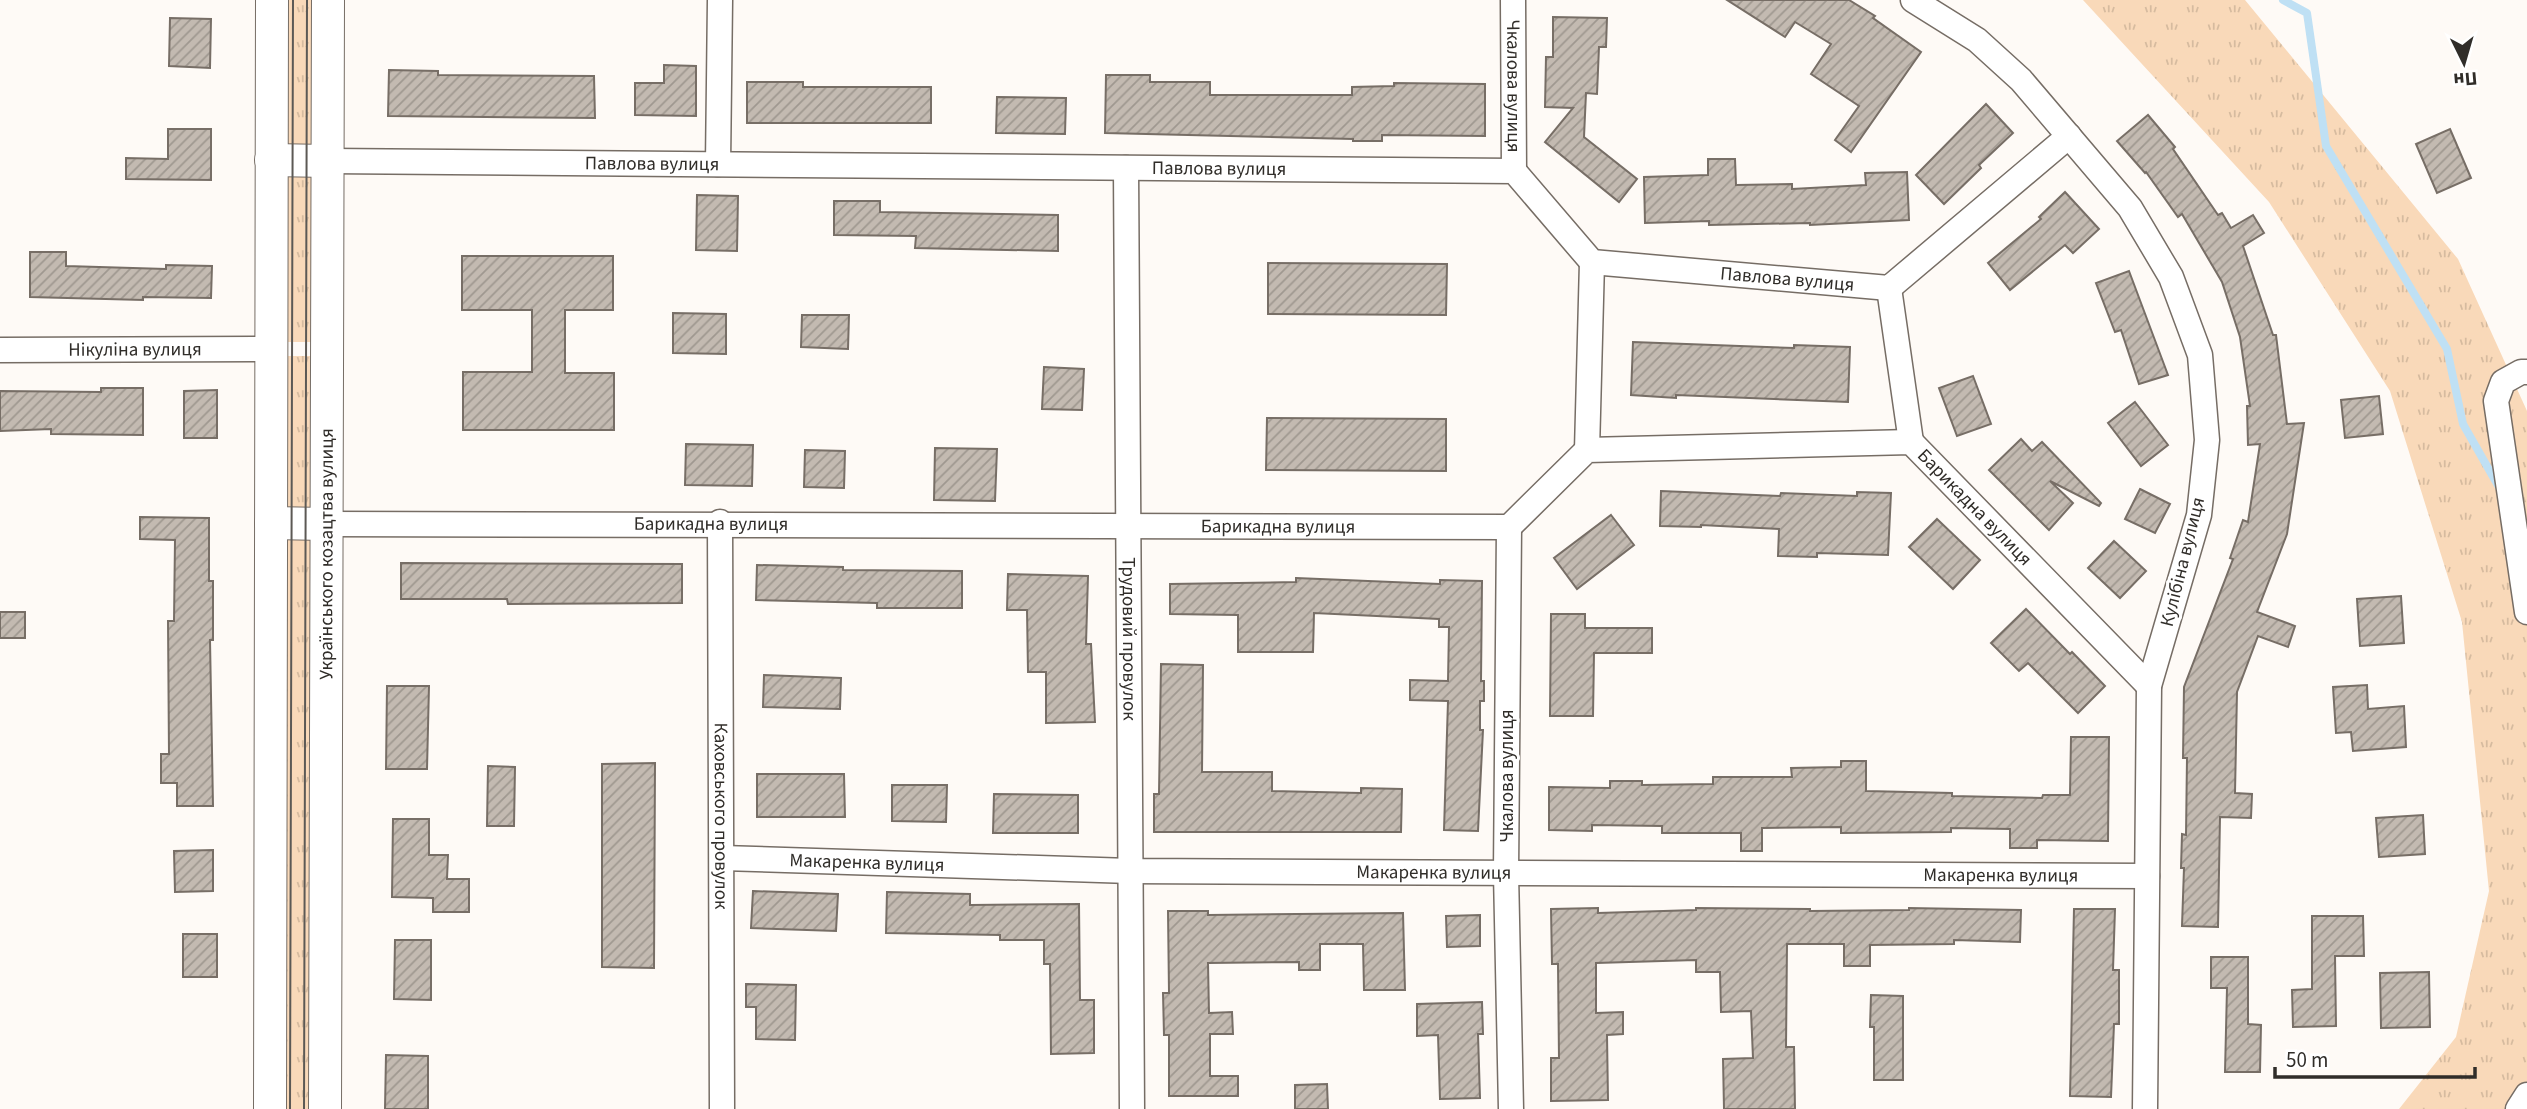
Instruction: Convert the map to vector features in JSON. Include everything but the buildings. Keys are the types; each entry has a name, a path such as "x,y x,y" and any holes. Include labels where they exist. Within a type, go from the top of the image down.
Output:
{"street":[{"path":"270,1109 272,0"},
{"name":"Українського козацтва вулиця","path":"325,1109 328,0"},
{"path":"718,164 720,0"},
{"name":"Чкалова вулиця","path":"1513,0 1514,172"},
{"name":"Кулібіна вулиця","path":"1913,0 1977,40 2021,80 2130,208 2171,277 2200,355 2207,440 2199,515 2149,686 2145,1109"},
{"path":"1911,442 1888,288 2068,136"},
{"name":"Павлова вулиця","path":"271,160 1514,172"},
{"name":"Трудовий провулок","path":"1126,168 1126,527 1132,1109"},
{"path":"1509,527 1587,450 1592,262 1514,172"},
{"name":"Павлова вулиця","path":"1592,262 1888,288"},
{"name":"Нікуліна вулиця","path":"0,350 271,349"},
{"path":"2527,372 2521,372 2503,382 2496,401 2527,612"},
{"name":"Барикадна вулиця","path":"1587,450 1911,442 2149,686"},
{"name":"Барикадна вулиця","path":"271,523 720,522 1126,527 1509,527"},
{"name":"Каховського провулок","path":"720,522 722,1109"},
{"name":"Чкалова вулиця","path":"1509,527 1506,873 1511,1109"},
{"name":"Макаренка вулиця","path":"722,858 1130,871 2147,876"},
{"path":"2518,1109 2527,1095"}],"green space":[{"path":"279,0 321,0 320,153 278,153"},
{"path":"2083,0 2245,0 2458,259 2527,411 2527,1109 2399,1109 2456,1037 2489,891 2462,622 2390,391 2269,202"},
{"path":"279,167 320,167 320,342 278,342"},
{"path":"279,356 320,356 320,517 279,517"},
{"path":"279,532 319,532 318,1109 278,1109"}],"waterway":[{"path":"2283,0 2307,13 2326,146 2447,349 2463,424 2500,489"}],"tram line":[{"path":"290,1109 293,0"},
{"path":"304,1109 307,0"}]}
